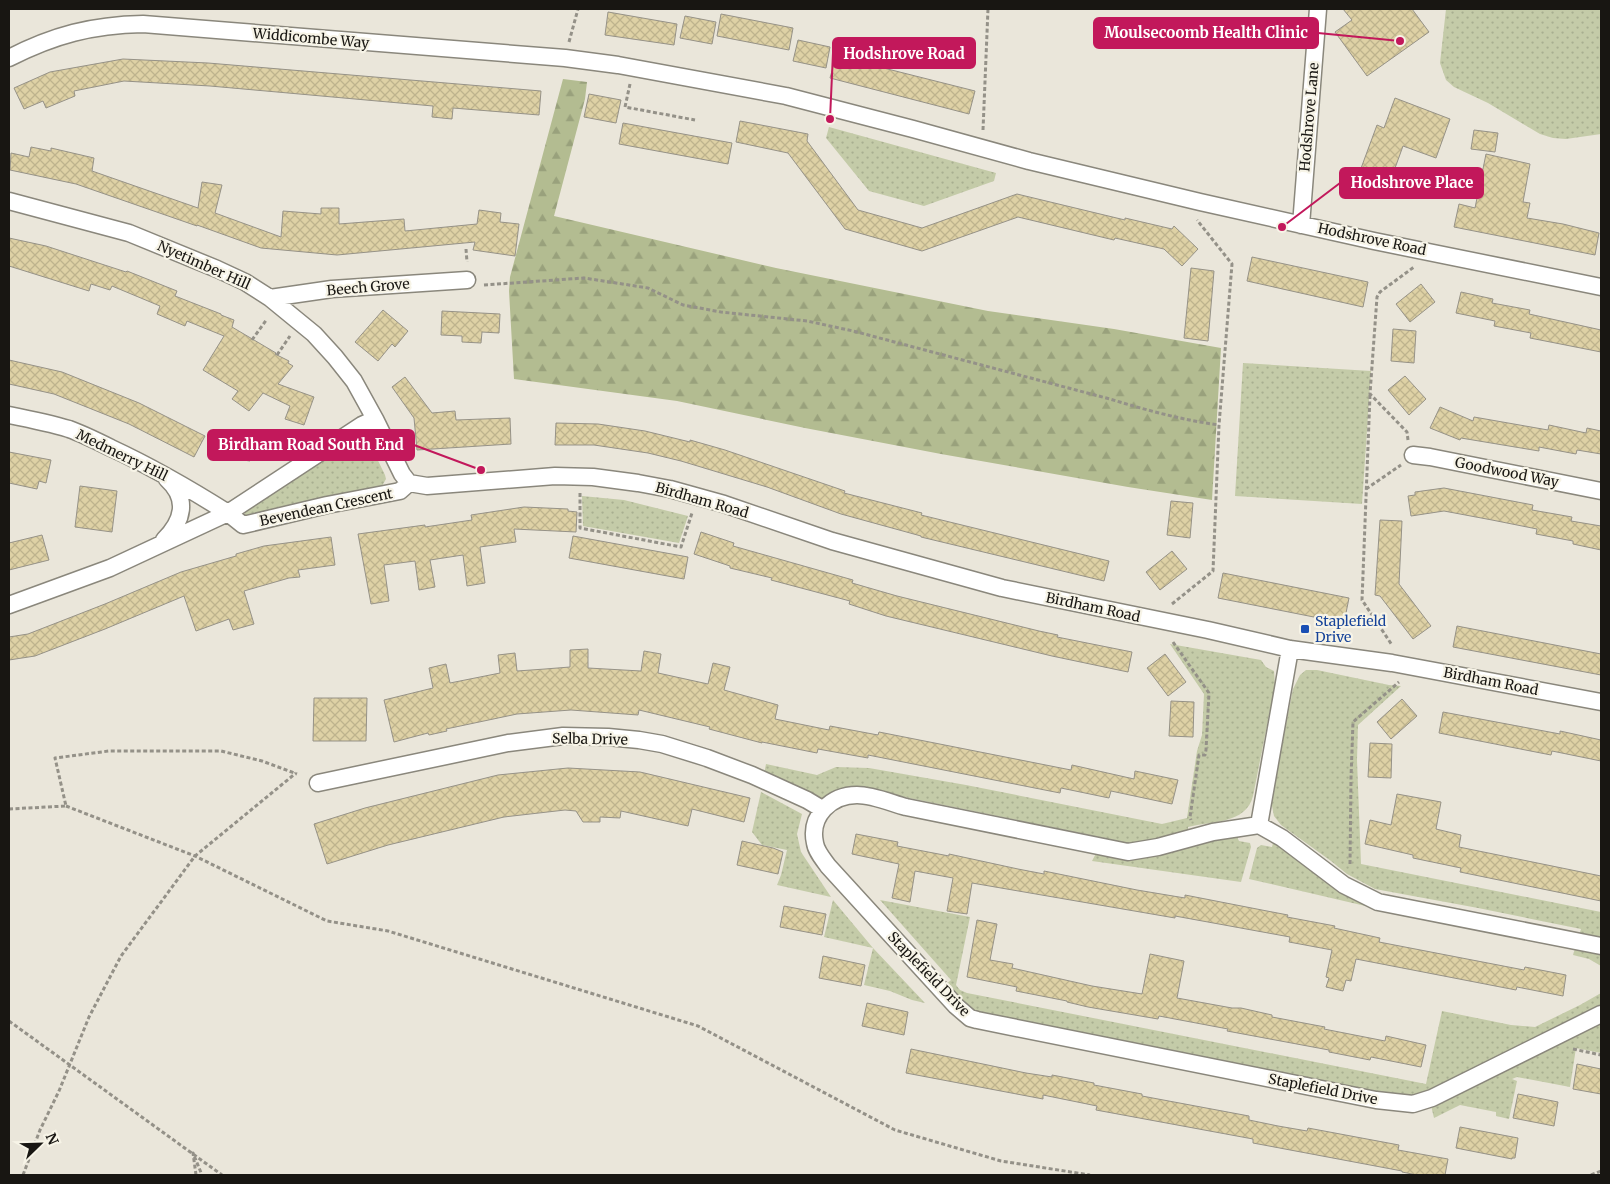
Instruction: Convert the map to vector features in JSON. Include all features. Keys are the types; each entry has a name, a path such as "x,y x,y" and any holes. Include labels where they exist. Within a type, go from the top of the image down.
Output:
{"street":[{"name":"Hodshrove Lane","path":"1301,224 1318,9"},
{"name":"Widdicombe Way","path":"9,58 70,33 117,24 138,24 183,26 565,58 625,67"},
{"name":"Hodshrove Road","path":"625,67 786,96 1029,161 1200,202 1601,287"},
{"name":"Nyetimber Hill","path":"9,201 129,233 217,268 245,282 270,298 314,334 354,382 402,474 409,483"},
{"name":"Beech Grove","path":"270,298 467,272"},
{"name":"Medmerry Hill","path":"9,415 70,430 118,451 188,488 228,513"},
{"path":"9,605 110,568 228,513 362,424 374,419"},
{"name":"Goodwood Way","path":"1412,455 1601,491"},
{"path":"150,467 174,487 179,495 181,506 180,519 176,526 157,546"},
{"name":"Bevendean Crescent","path":"228,513 243,525 326,505 400,491 409,483 426,486 555,476 593,476"},
{"name":"Birdham Road","path":"593,476 670,489 724,504 832,541 1002,588 1290,649 1392,663 1601,702"},
{"path":"1260,825 1290,649"},
{"name":"Selba Drive","path":"318,783 508,743 563,736 600,737 662,744 707,758 752,775 807,800 822,809"},
{"path":"822,809 833,801 845,797 863,796 906,807 1128,852 1158,847 1213,832 1260,825 1282,838 1344,885 1378,902 1601,946"},
{"name":"Staplefield Drive","path":"822,809 815,824 815,842 816,848 828,866 956,1006 970,1018 977,1020 1376,1100 1413,1104 1432,1098 1601,1014"}],"path":[{"path":"565,58 578,9"},
{"path":"981,148 984,126 988,9"},
{"path":"625,67 626,107 695,120"},
{"path":"1167,622 1171,605 1213,571 1219,425 1232,264 1196,218 1200,202"},
{"path":"466,249 467,272 481,285 584,278 648,288 683,305 721,312 807,321 825,325 1189,421 1219,425"},
{"path":"1394,650 1394,647 1362,600 1370,394 1377,297 1380,292 1410,270"},
{"path":"252,340 269,317"},
{"path":"277,355 290,335"},
{"path":"1366,489 1412,455 1407,432 1370,394"},
{"path":"580,492 580,528 589,530 681,547 693,513"},
{"path":"1171,640 1208,694 1206,750 1205,755 1199,755 1191,820"},
{"path":"1350,864 1353,722 1400,682"},
{"path":"66,806 56,758 109,751 222,751 262,761 318,783"},
{"path":"23,1175 40,1130 59,1091 89,1018 121,956 195,856 296,774"},
{"path":"9,809 66,806 195,856 327,921 388,931 698,1026 895,1130 1002,1161 1090,1175"},
{"path":"9,1021 222,1175"},
{"path":"1569,1048 1601,1055"},
{"path":"193,1153 196,1175"},
{"path":"193,1153 202,1175"},
{"path":"1591,1175 1601,1171"}],"green space":[{"path":"1446,9 1601,9 1601,134 1566,139 1540,134 1488,103 1454,87 1446,80 1440,63"},
{"path":"563,79 587,82 585,99 554,216 776,268 988,311 1114,329 1221,348 1212,500 941,454 677,401 514,379 509,291 510,277"},
{"path":"829,127 996,173 994,181 924,206 869,191 826,138"},
{"path":"1243,363 1371,371 1362,504 1235,496"},
{"path":"360,436 369,442 385,475 386,479 382,486 248,516 245,515 244,510"},
{"path":"582,496 624,500 688,516 679,543 583,526"},
{"path":"1170,644 1261,660 1266,667 1274,671 1275,685 1253,796 1249,805 1236,817 1188,827 1190,846 1234,836 1239,841 1250,843 1251,847 1241,882 1092,861 1104,838 865,789 844,788 819,800 764,774 766,764 817,775 836,767 869,768 966,785 1162,824 1187,818 1197,751 1202,735 1204,694"},
{"path":"1306,670 1317,670 1401,686 1358,725 1357,760 1361,864 1601,912 1601,966 1589,959 1573,955 1581,929 1375,889 1347,874 1281,825 1274,816 1271,801 1293,689 1300,675"},
{"path":"761,792 802,814 797,834 801,852 831,897 777,885 787,850 762,845 752,832"},
{"path":"1273,843 1277,843 1374,908 1249,879 1257,848 1261,845 1272,847"},
{"path":"833,900 873,948 824,937"},
{"path":"880,900 970,917 956,985 960,990 967,993 1426,1084 1442,1011 1511,1025 1535,1027 1601,993 1601,1053 1576,1048 1570,1087 1517,1077 1512,1079 1517,1081 1509,1119 1496,1116 1496,1112 1460,1105 1434,1118 1428,1093 1412,1099 968,1012 943,987 951,980"},
{"path":"873,948 925,1003 890,991 864,985"}],"building":[{"path":"1343,9 1412,9 1429,32 1367,76 1335,32 1352,20"},
{"path":"608,12 677,24 674,45 605,35"},
{"path":"721,14 793,28 789,50 717,36"},
{"path":"685,16 716,22 712,44 680,38"},
{"path":"798,40 830,47 826,68 793,61"},
{"path":"836,56 975,91 969,114 830,78"},
{"path":"123,59 208,63 541,91 539,115 453,108 452,119 432,117 433,106 210,86 124,81 74,91 75,96 46,108 43,101 24,109 14,88 50,72"},
{"path":"589,94 621,100 616,123 584,117"},
{"path":"1395,98 1450,119 1436,158 1403,146 1390,182 1360,171 1377,125 1384,128"},
{"path":"740,121 808,134 807,141 858,210 922,228 1017,194 1125,220 1125,218 1172,229 1174,226 1198,249 1182,266 1164,249 1115,238 1114,240 1018,217 922,251 845,229 788,153 736,142"},
{"path":"623,123 732,143 728,164 619,144"},
{"path":"1474,130 1498,133 1495,152 1471,149"},
{"path":"31,147 51,151 51,148 94,158 92,171 198,208 202,182 222,185 215,213 281,237 283,211 321,214 321,208 339,208 339,224 404,219 405,231 477,224 479,210 501,213 500,222 519,224 515,256 473,250 475,242 337,255 261,248 76,184 10,170 11,153 29,157"},
{"path":"1486,154 1530,164 1523,202 1530,203 1527,218 1599,233 1595,255 1454,227 1459,204 1475,208"},
{"path":"9,238 46,246 127,271 177,291 175,296 234,320 232,327 289,361 288,363 293,366 278,384 314,397 304,425 285,419 290,406 263,393 249,411 232,399 238,391 203,370 224,336 187,321 185,326 157,314 160,306 112,286 110,290 91,284 89,291 9,266"},
{"path":"1252,257 1368,282 1363,307 1247,281"},
{"path":"1191,268 1214,271 1208,341 1184,338"},
{"path":"1421,284 1435,302 1410,322 1396,304"},
{"path":"1461,292 1493,299 1492,303 1530,310 1529,314 1601,330 1601,352 1530,338 1531,333 1494,326 1495,321 1456,313"},
{"path":"383,310 408,331 395,347 392,344 378,361 355,342"},
{"path":"442,311 500,314 499,333 482,332 481,343 462,342 462,336 441,335"},
{"path":"1393,329 1416,331 1414,363 1391,361"},
{"path":"9,360 62,372 139,403 205,436 194,457 129,424 54,394 9,384"},
{"path":"1405,376 1426,399 1409,415 1388,390"},
{"path":"405,377 432,413 455,411 456,420 510,418 511,444 417,450 414,418 392,387"},
{"path":"1440,407 1473,421 1474,417 1548,430 1549,425 1586,433 1587,428 1601,431 1601,454 1577,450 1576,454 1539,447 1539,451 1461,438 1460,440 1430,428"},
{"path":"556,423 598,424 645,431 690,442 690,440 725,450 845,491 844,493 922,513 921,515 1109,561 1104,581 921,537 841,514 767,487 681,461 648,453 594,445 555,445"},
{"path":"223,435 261,440 259,455 251,454 250,461 229,458 230,452 221,450"},
{"path":"9,452 51,460 46,483 39,481 37,489 9,483"},
{"path":"80,486 117,491 112,532 75,527"},
{"path":"1444,488 1533,505 1532,510 1572,517 1571,521 1601,526 1601,550 1573,544 1573,541 1536,534 1537,529 1444,511 1411,516 1408,496 1415,495 1415,492"},
{"path":"1171,501 1193,503 1190,538 1167,535"},
{"path":"524,507 568,509 568,511 577,512 576,532 514,529 516,542 480,547 485,583 467,586 463,555 430,560 435,587 419,590 415,561 384,565 389,601 371,604 358,534 472,520 471,515"},
{"path":"1380,520 1402,521 1399,584 1431,626 1413,639 1380,596 1375,595"},
{"path":"701,532 734,543 733,546 853,580 852,583 897,596 1058,635 1057,637 1132,652 1128,672 1052,656 886,616 849,604 850,601 730,568 730,566 694,554"},
{"path":"42,535 49,560 9,570 9,543"},
{"path":"573,536 688,557 684,579 569,558"},
{"path":"331,537 335,565 298,570 300,577 289,578 244,591 254,624 233,630 229,619 196,631 184,596 35,656 9,660 9,637 28,634 181,572 236,556 236,554 264,546"},
{"path":"1172,551 1187,569 1160,590 1146,572"},
{"path":"1223,573 1349,598 1344,623 1218,598"},
{"path":"1457,626 1601,654 1601,675 1453,647"},
{"path":"588,649 588,668 641,671 644,651 661,654 658,673 708,684 713,663 730,667 724,690 778,705 775,719 829,730 830,726 878,735 879,732 1071,770 1072,765 1134,779 1135,771 1178,780 1172,804 1111,791 1109,798 1061,788 1060,793 868,755 868,758 818,749 817,753 762,743 709,729 710,727 639,710 638,715 571,710 517,714 394,742 384,700 433,688 429,668 446,664 450,683 500,673 498,655 515,653 517,671 570,667 570,650"},
{"path":"1165,654 1186,682 1168,696 1147,668"},
{"path":"314,698 367,698 366,741 313,741"},
{"path":"1402,699 1417,716 1391,739 1377,722"},
{"path":"1171,701 1194,702 1193,737 1169,736"},
{"path":"1443,712 1560,734 1560,731 1601,740 1601,761 1552,751 1551,755 1439,733"},
{"path":"1370,743 1392,744 1391,778 1368,777"},
{"path":"568,768 640,772 750,798 744,822 692,809 688,826 621,811 620,818 600,817 600,822 583,822 576,811 565,810 504,817 388,845 327,864 314,824 365,808 498,775"},
{"path":"1397,794 1441,802 1436,829 1461,835 1459,847 1601,876 1601,901 1460,872 1461,868 1413,858 1413,855 1365,844 1370,820 1391,825"},
{"path":"856,834 898,842 897,846 949,856 949,854 1044,874 1044,871 1137,890 1185,898 1185,895 1288,915 1287,917 1335,926 1334,928 1380,938 1379,942 1524,970 1525,967 1566,975 1563,996 1517,987 1516,990 1356,959 1351,981 1346,980 1343,991 1326,987 1329,978 1326,977 1332,950 1289,942 1290,937 972,883 967,914 947,911 953,878 915,871 910,902 892,898 899,864 852,854"},
{"path":"742,841 783,852 778,874 737,865"},
{"path":"784,906 826,914 822,935 780,927"},
{"path":"977,920 997,924 990,960 1013,964 1012,968 1092,986 1142,994 1150,954 1184,961 1177,998 1241,1008 1272,1015 1272,1017 1325,1027 1324,1029 1385,1041 1386,1036 1426,1045 1421,1067 1371,1057 1370,1060 1159,1016 1158,1019 1088,1007 1016,991 1017,987 967,977"},
{"path":"823,956 865,965 861,986 819,978"},
{"path":"867,1003 908,1012 904,1035 862,1026"},
{"path":"911,1049 1026,1073 1052,1077 1052,1075 1094,1083 1094,1085 1142,1094 1142,1096 1249,1116 1249,1120 1278,1126 1307,1131 1308,1128 1399,1145 1398,1150 1448,1159 1445,1175 1417,1175 1253,1143 1253,1139 1096,1110 1097,1106 1043,1095 1043,1099 906,1073"},
{"path":"1577,1064 1601,1069 1601,1094 1573,1089"},
{"path":"1518,1094 1558,1102 1554,1126 1513,1118"},
{"path":"1460,1127 1518,1138 1515,1158 1456,1148"}],"place":[{"name":"Moulsecoomb Health Clinic","path":"1400,41"},
{"name":"Hodshrove Road","path":"830,119"},
{"name":"Hodshrove Place","path":"1282,227"},
{"name":"Birdham Road South End","path":"481,470"},
{"name":"Staplefield Drive","path":"1305,629"}]}
